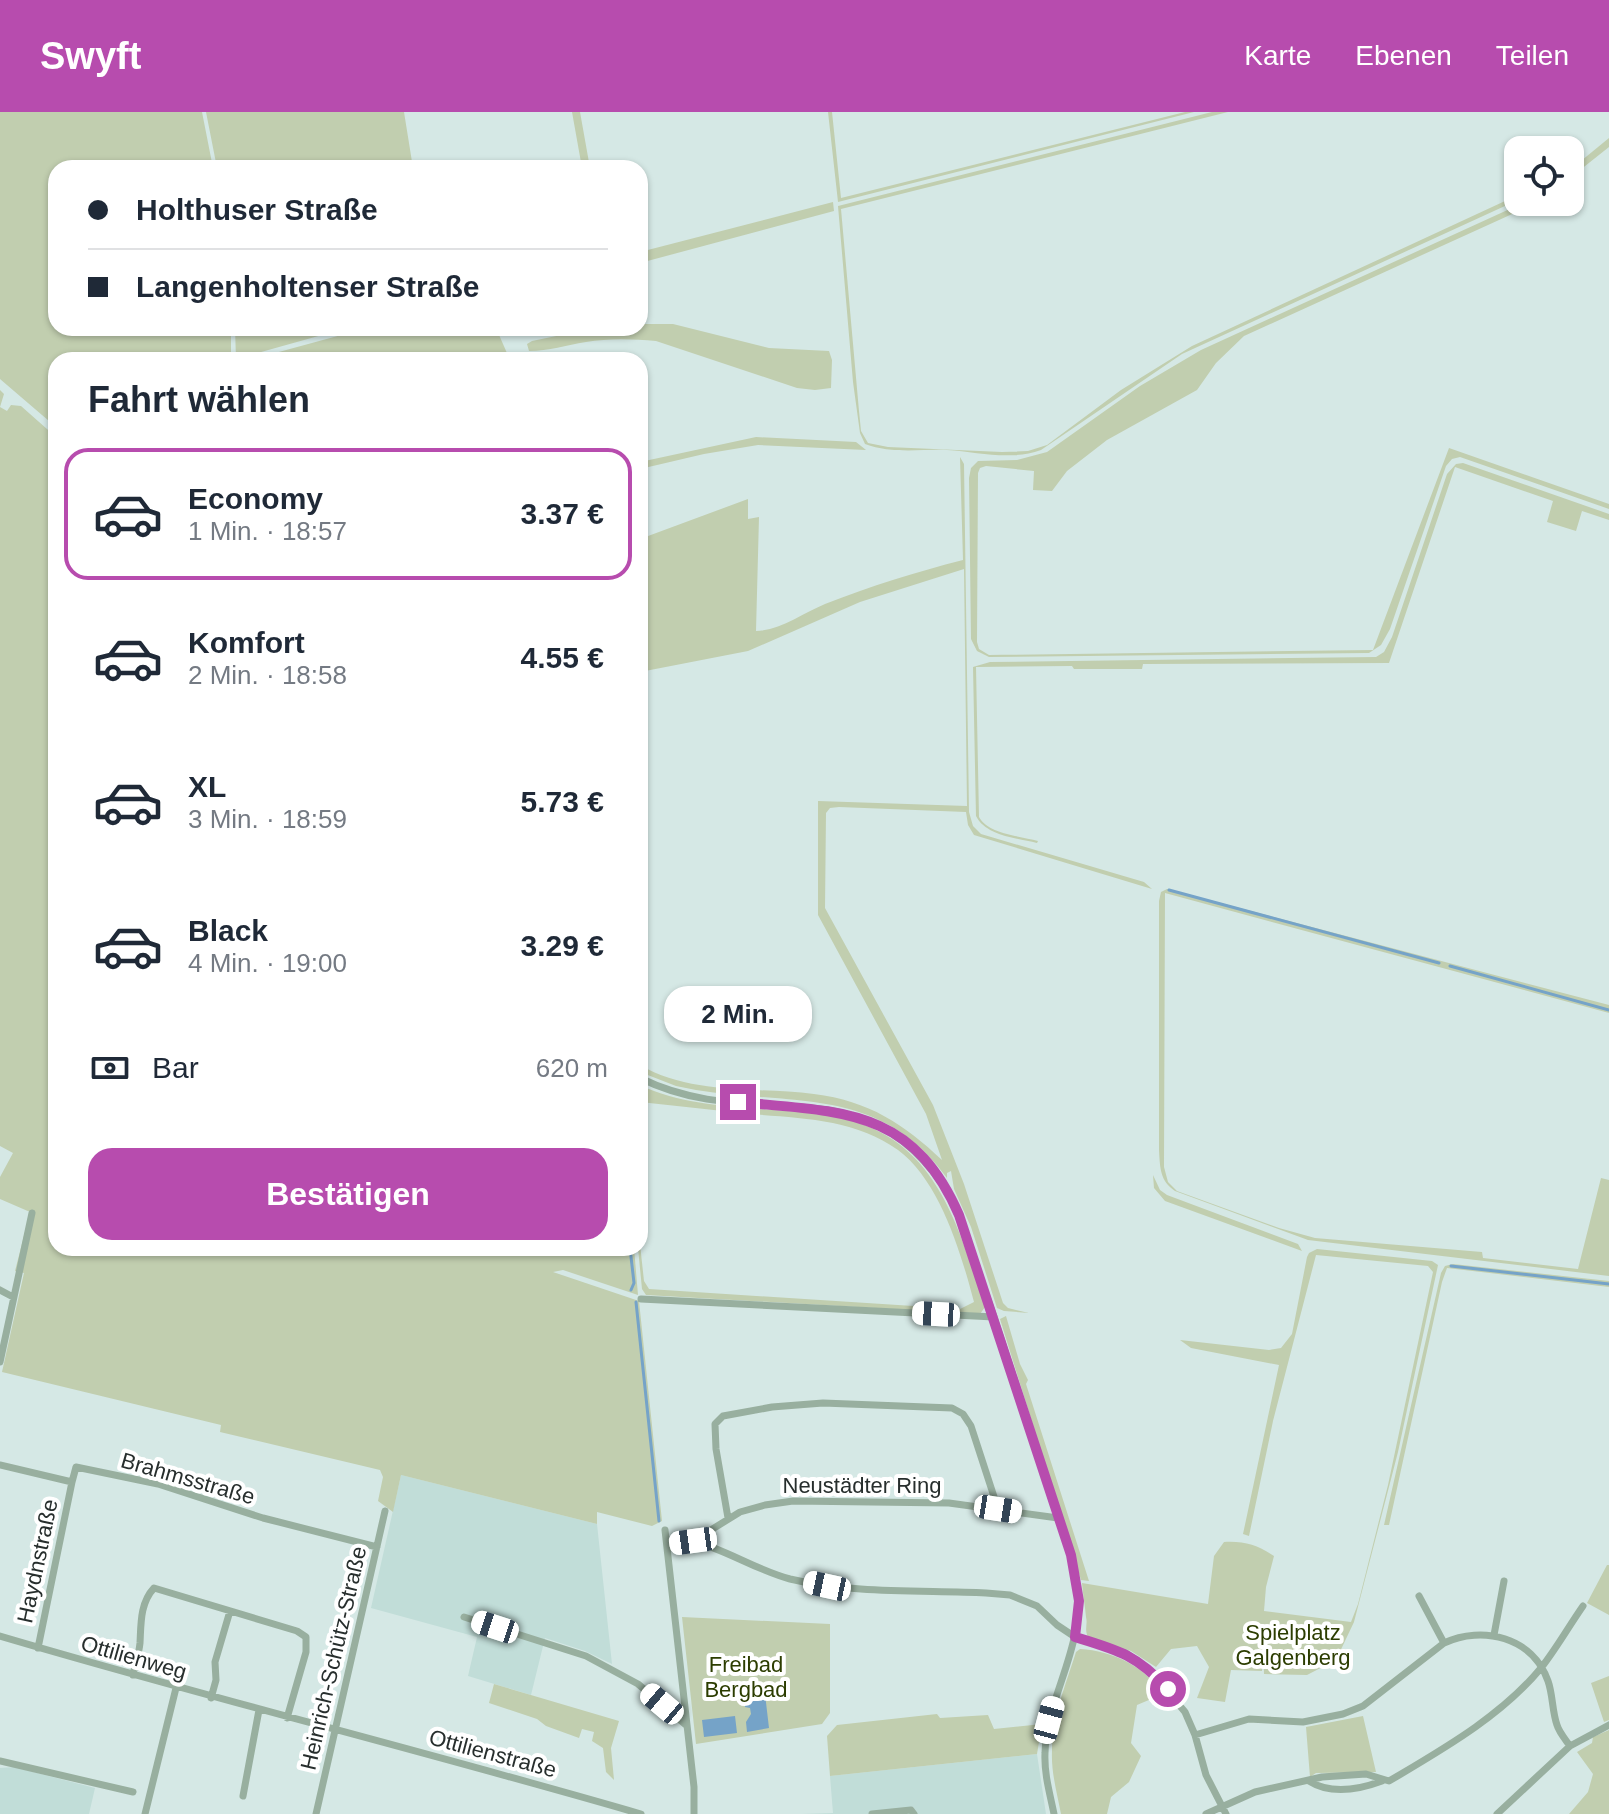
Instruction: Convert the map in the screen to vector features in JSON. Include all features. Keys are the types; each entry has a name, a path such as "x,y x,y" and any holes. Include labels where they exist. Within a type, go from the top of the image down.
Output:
{"street":[{"path":"648,1081 696,1097 839,1112 868,1120 901,1137 926,1162 953,1201 994,1317 1077,1583 1079,1601 1075,1637 1049,1720 1045,1753 1054,1814"},
{"path":"0,1362 32,1213"},
{"path":"0,1290 13,1297"},
{"path":"641,1299 994,1317"},
{"path":"728,1518 716,1449 715,1424 723,1416 772,1407 823,1403 952,1408 963,1414 971,1426 998,1509"},
{"path":"0,1465 72,1482"},
{"name":"Brahmsstraße","path":"72,1482 76,1467 158,1484 263,1518 377,1547"},
{"name":"Haydnstraße","path":"38,1648 72,1482"},
{"name":"Neustädter Ring","path":"667,1545 693,1541 728,1518 765,1505 793,1501 949,1503 1058,1518"},
{"name":"Heinrich-Schütz-Straße","path":"316,1814 385,1511"},
{"path":"665,1530 694,1787 694,1814"},
{"path":"693,1541 711,1545 773,1574 827,1586 1010,1595 1037,1606 1075,1637 1126,1653 1150,1670 1185,1712 1206,1775 1226,1814"},
{"path":"1494,1635 1504,1581"},
{"path":"133,1675 140,1646 139,1625 148,1595 154,1588 297,1631 306,1637 306,1652 287,1718"},
{"path":"1419,1596 1444,1643"},
{"path":"1309,1781 1323,1790 1366,1787 1389,1781 1448,1746 1486,1719 1541,1668 1583,1606"},
{"path":"211,1698 216,1680 215,1662 230,1611"},
{"path":"464,1617 586,1656 638,1684 686,1725"},
{"path":"1195,1735 1249,1719 1303,1722 1343,1714 1363,1706 1444,1643 1470,1634 1494,1635 1519,1646 1541,1668 1548,1681 1557,1726 1570,1746"},
{"name":"Ottilienweg","path":"0,1636 211,1698 334,1730"},
{"path":"145,1814 176,1688"},
{"path":"243,1796 259,1710"},
{"path":"1497,1814 1570,1746 1609,1725"},
{"name":"Ottilienstraße","path":"334,1730 494,1771 641,1814"},
{"path":"0,1761 133,1792"},
{"path":"1206,1814 1255,1792 1322,1777 1366,1774 1382,1781"},
{"path":"872,1814 911,1810 914,1814"}],"shaded area":[{"path":"401,1475 597,1524 612,1664 545,1638 531,1695 468,1676 477,1637 371,1608"},
{"path":"1037,1754 1046,1814 801,1814 833,1813 830,1776"},
{"path":"14,1767 95,1788 89,1814 0,1814 0,1768"}],"green space":[{"path":"0,112 202,112 211,160 48,160 48,336 231,336 231,352 48,352 48,420 0,379"},
{"path":"206,112 404,112 412,160 215,160"},
{"path":"572,112 580,112 589,160 581,160"},
{"path":"828,112 832,112 841,198 1194,112 838,202"},
{"path":"1212,112 1228,112 841,209 861,431 868,443 888,447 1002,452 1028,451 1047,445 1121,390 1192,346 1504,201 1504,206 1182,354 1041,450 1018,455 895,450 865,444 860,433 853,382 838,206"},
{"path":"1609,138 1609,147 1584,167 1584,159"},
{"path":"833,202 834,211 648,261 648,250"},
{"path":"1504,212 1504,216 1508,216 1244,336 1216,363 1197,390 1107,440 1067,471 1052,491 1033,490 1034,471 980,468 979,649 989,655 1373,650 1449,448 1609,504 1609,509 1460,457 1452,459 1446,466 1390,629 1381,645 1369,653 989,657 977,651 971,639 971,468 978,461 1017,460 1047,452 1140,386 1201,350"},
{"path":"648,324 673,324 769,348 829,351 832,360 831,388 797,388 656,341 603,340 529,351 527,344 556,336 648,336"},
{"path":"235,336 318,336 261,352 236,352"},
{"path":"338,336 500,336 506,352 278,352"},
{"path":"11,405 21,406 48,430 48,1256 635,1256 638,1295 563,1270 553,1272 639,1301 662,1521 652,1526 597,1512 597,1524 401,1475 393,1512 378,1501 383,1477 380,1470 220,1432 221,1425 2,1372 24,1273 15,1271 30,1212 0,1199 0,1177 13,1153 0,1146 0,407 7,411"},
{"path":"756,437 856,442 866,450 758,445 648,467 648,460"},
{"path":"960,457 964,464 969,812 973,826 981,834 1144,882 1152,889 974,835 966,812 839,807 830,808 826,813 825,908 933,1105 964,1184 1003,1303 1008,1308 1029,1313 997,1308 971,1227 954,1189 951,1171 947,1173 947,1178 921,1148 893,1128 864,1114 834,1106 696,1090 648,1075 648,1069 702,1086 814,1094 852,1102 899,1125 942,1160 926,1114 818,915 818,801 967,806 964,569 860,602 748,651 648,670 648,536 748,499 748,519 759,517 756,631 773,628 859,591 963,560"},
{"path":"1463,463 1609,514 1609,520 1582,511 1576,531 1547,522 1553,501 1455,467 1389,663 1143,664 1142,669 976,667 979,817 997,831 1038,841 1003,835 981,823 976,816 973,667 990,662 1376,657 1384,652 1392,637 1447,474 1456,464"},
{"path":"1167,889 1609,1005 1609,1013 1165,893 1164,1167 1168,1182 1177,1191 1315,1238 1482,1252 1483,1258 1578,1269 1601,1178 1609,1180 1609,1276 1308,1240 1175,1191 1170,1187 1162,1174 1159,1150 1159,901 1161,892"},
{"path":"648,1088 698,1102 838,1117 880,1132 905,1149 925,1169 941,1194 954,1220 985,1307 980,1314 646,1295 642,1289 639,1256 641,1256 644,1281 649,1289 960,1309 974,1302 963,1262 937,1199 913,1163 898,1150 846,1126 648,1103"},
{"path":"1153,1175 1160,1190 1167,1195 1298,1244 1302,1251 1165,1201 1154,1188"},
{"name":"Spielplatz Galgenberg","path":"1317,1249 1432,1261 1438,1265 1398,1452 1354,1622 1336,1660 1307,1675 1264,1674 1263,1634 1262,1671 1231,1670 1225,1702 1197,1698 1209,1667 1197,1646 1171,1649 1156,1667 1131,1651 1088,1637 1082,1583 1208,1604 1214,1556 1224,1542 1245,1543 1274,1556 1264,1611 1351,1622 1388,1485 1433,1272 1428,1266 1316,1255 1273,1421 1249,1536 1243,1534 1279,1365 1191,1348 1180,1340 1269,1350 1281,1348 1292,1334 1307,1257"},
{"path":"1453,1264 1609,1281 1609,1287 1447,1268 1389,1525 1384,1525 1441,1273 1445,1266"},
{"path":"1006,1316 1089,1581 1081,1580 1000,1319"},
{"path":"1609,1565 1609,1615 1587,1603"},
{"name":"Freibad Bergbad","path":"682,1617 830,1624 830,1713 822,1724 696,1744"},
{"path":"1080,1649 1104,1653 1127,1662 1147,1675 1163,1694 1137,1705 1131,1743 1141,1756 1129,1782 1111,1797 1107,1814 1061,1814 1055,1782 1052,1759 1054,1726 1076,1652"},
{"path":"1609,1676 1609,1720 1604,1722 1591,1683"},
{"path":"494,1684 619,1721 611,1748 614,1780 606,1772 603,1748 592,1741 594,1732 582,1729 579,1738 546,1726 537,1719 489,1703"},
{"path":"937,1714 940,1718 988,1715 994,1729 1042,1724 1037,1754 830,1776 827,1736 837,1725"},
{"path":"1363,1716 1376,1772 1316,1773 1310,1777 1306,1727"},
{"path":"1609,1730 1609,1814 1569,1814 1588,1792 1593,1774 1577,1752 1592,1743 1593,1737"}],"water":[{"path":"765,1694 769,1728 747,1732 746,1722 751,1714 750,1708 745,1707 744,1697"},
{"path":"735,1716 737,1733 704,1737 702,1720"}],"waterway":[{"path":"1169,890 1439,963"},
{"path":"1450,966 1609,1010"},
{"path":"631,1256 634,1283 631,1290"},
{"path":"1451,1266 1609,1284"},
{"path":"636,1302 659,1521"}],"route":[{"path":"738,1102 826,1109 868,1120 901,1137 938,1177 959,1215 1071,1555 1079,1601 1075,1637 1126,1653 1150,1670 1168,1689"}]}
